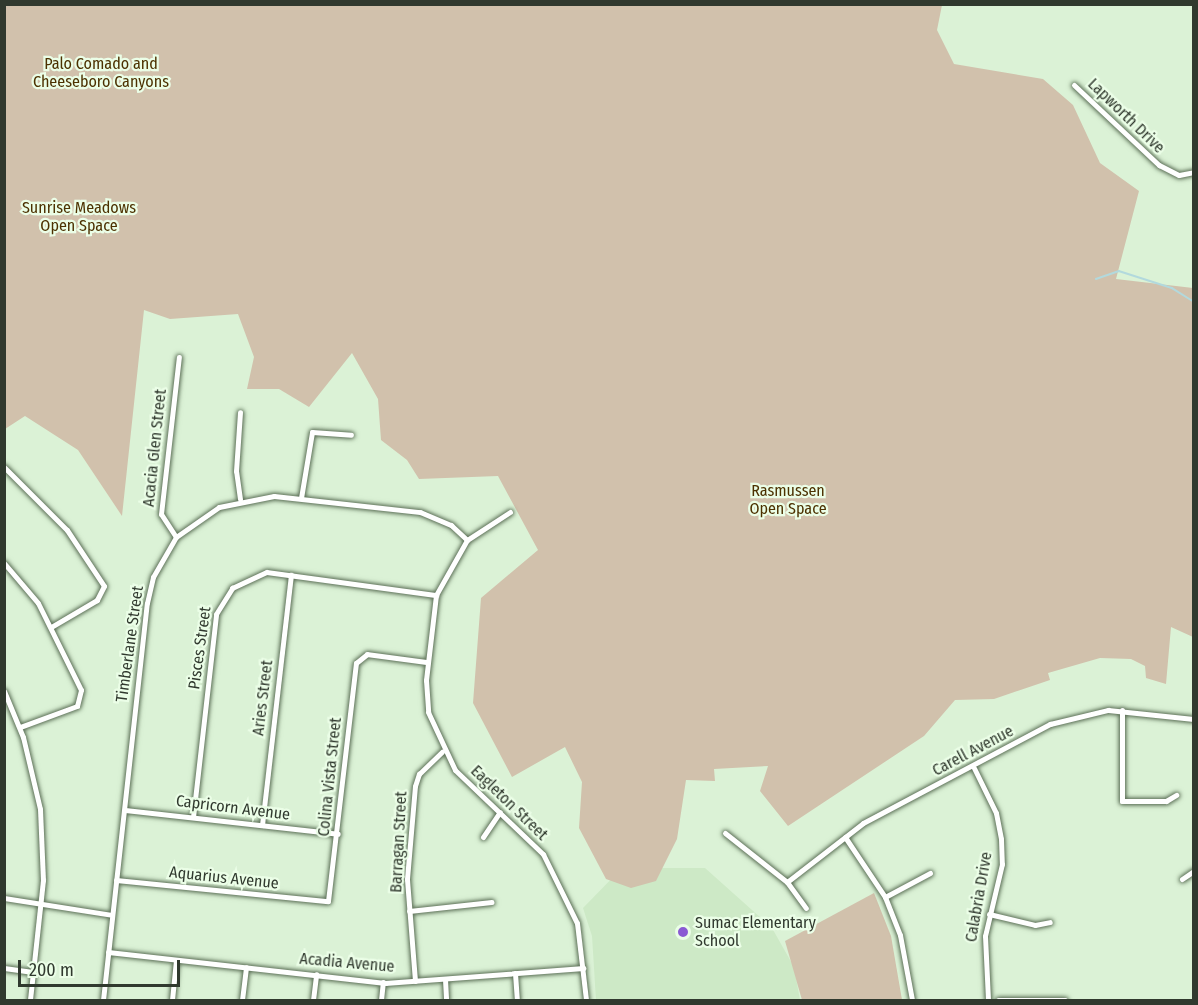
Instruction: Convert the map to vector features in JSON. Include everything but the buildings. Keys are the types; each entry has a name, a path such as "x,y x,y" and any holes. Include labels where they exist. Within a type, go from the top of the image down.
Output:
{"street":[{"name":"Lapworth Drive","path":"1074,85 1159,165 1179,175 1194,172"},
{"name":"Acacia Glen Street","path":"176,537 161,514 178,357"},
{"path":"240,412 236,471 240,499"},
{"path":"301,498 312,432 351,435"},
{"path":"4,467 67,530 104,586 97,600 51,627"},
{"name":"Timberlane Street","path":"103,1000 147,603 153,577 176,537 196,518 240,499 301,498 420,512 451,525 467,540"},
{"name":"Eagleton Street","path":"510,512 467,540 436,595 427,662 428,712 442,752 543,854 577,923 586,1000"},
{"path":"4,563 51,627 81,690 80,703 20,727"},
{"name":"Pisces Street","path":"193,817 220,602 256,573 291,575 436,595"},
{"name":"Aries Street","path":"262,825 291,575"},
{"name":"Colina Vista Street","path":"328,901 359,656 427,662"},
{"path":"4,691 20,727 40,809 40,905 30,1000"},
{"path":"1122,710 1122,801 1156,802 1176,795"},
{"name":"Carell Avenue","path":"788,882 846,837 898,803 974,768 1071,716 1122,710 1194,719"},
{"name":"Barragan Street","path":"415,981 409,911 415,786 424,768 442,752"},
{"name":"Calabria Drive","path":"974,768 993,804 1001,839 1002,864 988,914 984,952 988,1000"},
{"name":"Capricorn Avenue","path":"124,810 338,834"},
{"path":"483,837 500,812"},
{"path":"725,833 788,882 806,908"},
{"path":"846,837 885,897 900,935 912,1000"},
{"path":"1182,879 1194,871"},
{"path":"885,897 930,873"},
{"name":"Aquarius Avenue","path":"116,880 328,901"},
{"path":"4,898 112,915"},
{"path":"409,911 492,902"},
{"path":"988,914 1035,925 1050,922"},
{"name":"Acadia Avenue","path":"108,952 383,982 583,968"},
{"path":"172,1000 176,960"},
{"path":"242,1000 246,967"},
{"path":"4,968 33,972"},
{"path":"514,973 517,1000"},
{"path":"313,1000 316,974"},
{"path":"445,979 446,1000"},
{"path":"381,1000 383,982"},
{"path":"998,1000 1065,1000"}],"shaded area":[{"name":"Sumac Elementary School","path":"622,868 705,868 772,928 794,967 800,1000 596,1000 592,936 583,908"}],"green space":[{"name":"Rasmussen Open Space","path":"5,4 942,5 937,30 954,64 1043,79 1073,105 1100,163 1139,191 1116,279 1193,288 1193,637 1171,627 1166,684 1146,678 1145,666 1131,659 1100,658 1048,673 1050,680 994,699 955,700 924,736 788,826 760,791 768,766 714,769 715,781 686,780 677,839 656,881 631,888 606,879 579,828 582,782 565,747 512,777 473,703 481,598 538,550 498,476 419,479 407,460 381,440 378,399 352,353 309,407 279,389 247,389 254,357 238,314 170,319 144,310 122,516 78,450 25,416 5,429"},
{"path":"874,893 891,936 902,1000 802,1000 785,941"}],"waterway":[{"path":"1096,279 1119,271 1172,288 1194,302"}],"place":[{"name":"Sumac Elementary School","path":"683,932"}],"park label":[{"name":"Palo Comado and Cheeseboro Canyons","path":"101,73"},
{"name":"Sunrise Meadows Open Space","path":"79,217"}]}
